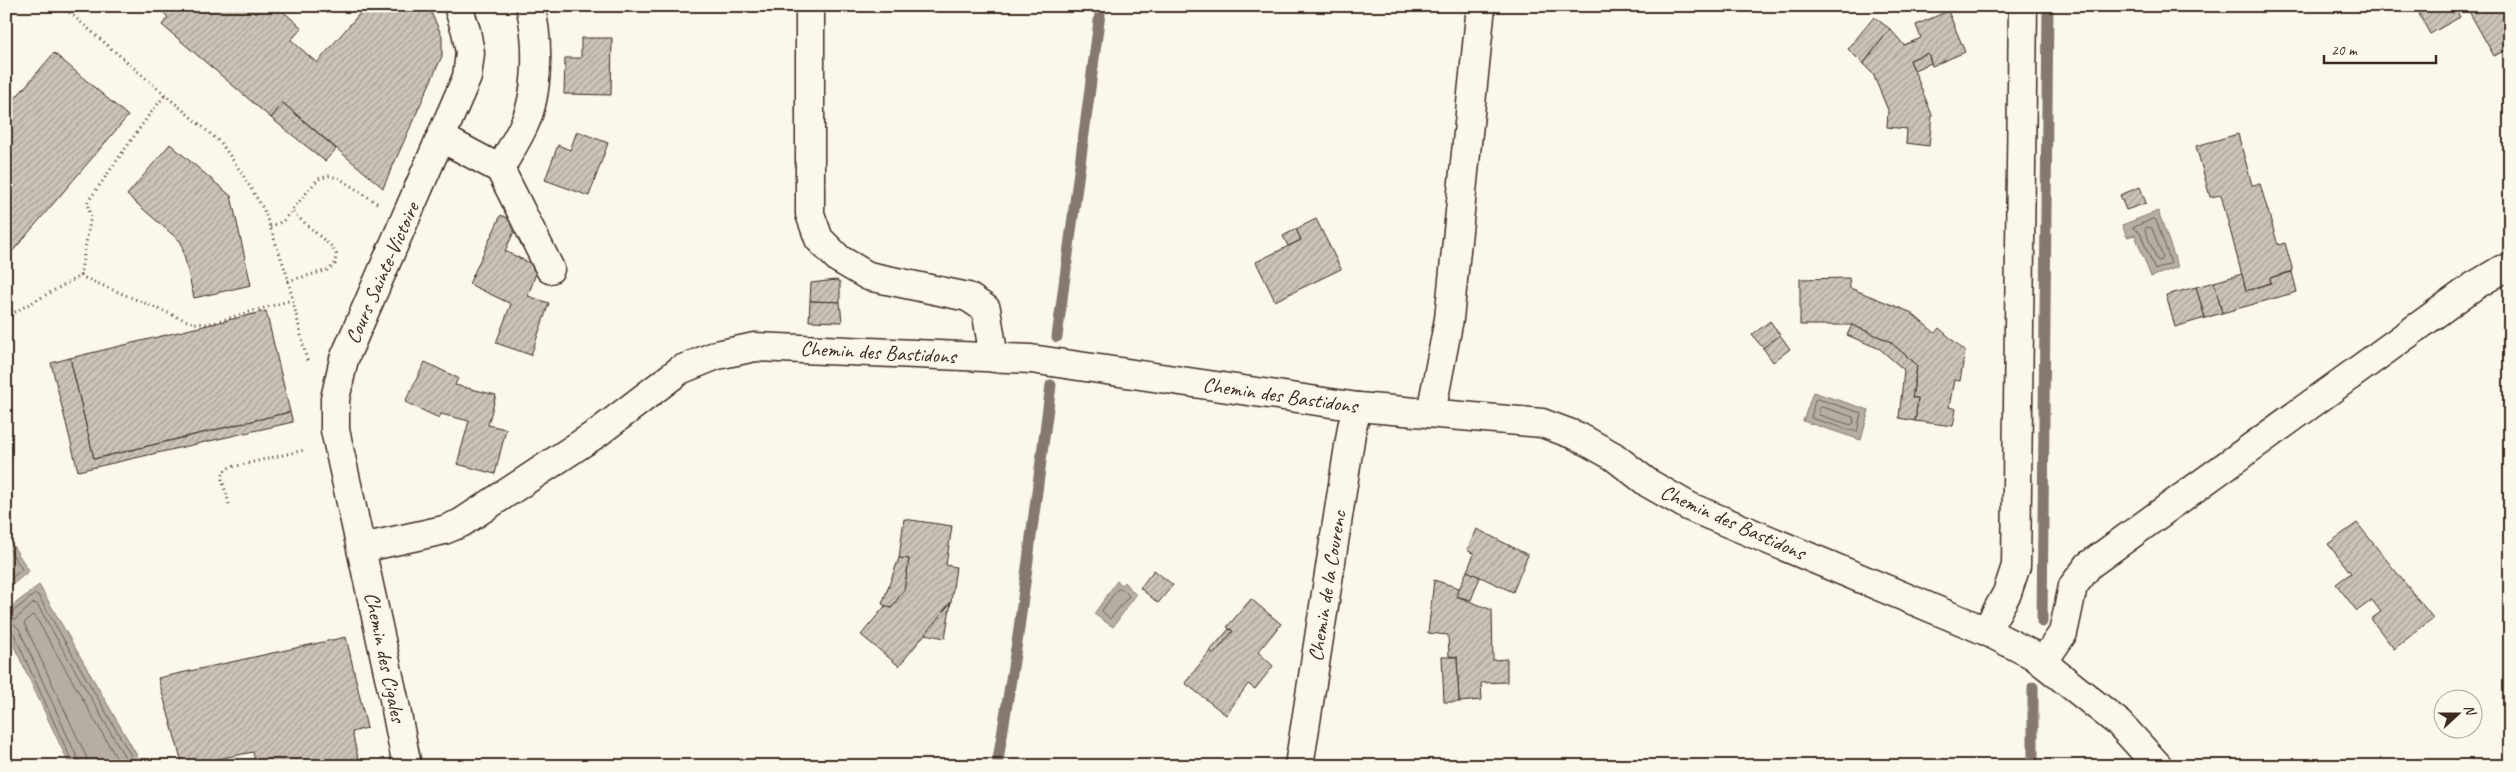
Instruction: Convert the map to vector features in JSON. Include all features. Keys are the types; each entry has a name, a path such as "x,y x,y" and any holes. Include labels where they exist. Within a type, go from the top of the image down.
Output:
{"street":[{"name":"Cours Sainte-Victoire","path":"362,548 335,430 335,398 344,359 442,138 467,76 470,53 466,31 458,6"},
{"path":"500,169 525,123 535,81 535,24 530,6"},
{"path":"810,6 810,214 819,239 839,259 868,276 968,297 986,308 994,358"},
{"path":"1431,413 1449,319 1481,6"},
{"path":"1986,631 2007,592 2016,566 2023,6"},
{"path":"442,138 500,169 550,269"},
{"path":"2043,662 2063,633 2073,586 2089,565 2474,286 2501,270 2510,268"},
{"name":"Chemin des Bastidons","path":"362,548 444,530 461,524 599,432 680,370 717,355 755,347 1030,359 1358,407 1542,423 1577,436 1613,456 1648,483 1690,507 1986,631 2033,655 2120,724 2158,766"},
{"name":"Chemin de la Courenc","path":"1299,766 1352,427 1358,407"},
{"name":"Chemin des Cigales","path":"362,548 407,766"}],"path":[{"path":"62,6 221,143 264,210 288,280 308,362"},
{"path":"80,276 91,216 87,203 166,94"},
{"path":"270,228 283,221 318,179 329,176 339,178 383,206"},
{"path":"288,280 328,270 335,264 336,254 332,246 291,211"},
{"path":"80,276 192,323 208,324 292,300"},
{"path":"6,317 80,276"},
{"path":"229,504 222,479 223,472 228,468 305,450"}],"water":[{"path":"2158,211 2178,267 2151,277 2135,235 2127,237 2122,225"},
{"path":"1813,392 1869,410 1861,440 1803,421"},
{"path":"6,535 29,571 6,590"},
{"path":"1117,581 1122,585 1124,582 1136,595 1113,627 1094,614"},
{"path":"39,585 143,766 70,766 6,629 6,611"}],"building":[{"path":"156,6 277,6 302,28 291,40 317,63 366,6 428,6 442,36 442,56 383,188 283,103 271,118 162,25 168,17"},
{"path":"2433,6 2454,6 2460,17 2430,34 2419,14"},
{"path":"2466,6 2499,6 2510,26 2510,48 2494,56"},
{"path":"1948,11 1965,52 1932,66 1928,53 1910,60 1932,115 1929,146 1906,143 1907,129 1887,127 1888,110 1873,74 1863,64 1890,29 1904,45 1921,38 1916,25"},
{"path":"1874,17 1890,29 1863,64 1848,49"},
{"path":"581,38 612,38 611,95 564,94 565,58 581,58"},
{"path":"54,53 128,116 6,259 6,109"},
{"path":"1928,53 1931,63 1914,70 1910,60"},
{"path":"283,103 336,149 325,161 271,118"},
{"path":"577,131 608,143 589,196 545,180 558,145 570,150"},
{"path":"2238,134 2252,185 2260,184 2278,245 2285,243 2293,271 2270,278 2271,283 2246,291 2221,195 2210,197 2196,146"},
{"path":"170,144 231,196 251,285 194,298 181,242 127,195"},
{"path":"2140,187 2146,203 2126,210 2120,195"},
{"path":"501,215 518,223 505,251 538,267 528,296 549,303 531,355 496,343 511,304 469,284"},
{"path":"1316,219 1341,269 1275,301 1256,262 1301,240 1296,229"},
{"path":"1296,229 1301,240 1288,246 1283,236"},
{"path":"2292,272 2297,292 2222,313 2214,282 2242,274 2246,291 2271,283 2270,278"},
{"path":"1849,278 1850,288 1910,312 1935,333 1939,328 1965,351 1960,381 1954,380 1949,407 1956,409 1953,426 1915,421 1918,398 1912,398 1917,365 1889,341 1852,325 1800,325 1800,279"},
{"path":"836,280 840,282 840,302 810,301 811,283"},
{"path":"2214,282 2222,313 2205,318 2196,287"},
{"path":"2196,287 2205,318 2175,327 2166,295"},
{"path":"810,301 840,302 842,322 809,321"},
{"path":"266,311 290,412 94,459 70,358"},
{"path":"1770,321 1780,335 1763,348 1752,335"},
{"path":"1852,325 1889,341 1917,365 1912,398 1918,398 1915,421 1899,418 1904,370 1880,349 1847,335"},
{"path":"1780,335 1790,349 1773,362 1763,348"},
{"path":"70,358 94,459 290,412 293,422 78,471 51,363"},
{"path":"425,362 458,378 455,385 496,395 488,425 506,429 495,474 457,464 469,421 441,414 439,418 405,402"},
{"path":"904,519 952,526 946,565 956,567 951,602 899,666 861,635 885,606 891,608 904,590 909,559 899,558"},
{"path":"2357,523 2433,618 2394,649 2371,619 2381,612 2372,600 2357,611 2336,584 2351,573 2328,544"},
{"path":"1477,529 1528,555 1513,592 1467,571 1474,554 1467,550"},
{"path":"899,558 909,559 904,590 891,608 882,604"},
{"path":"1154,570 1173,585 1158,603 1140,588"},
{"path":"1467,571 1480,577 1471,600 1456,596"},
{"path":"1434,580 1459,588 1456,596 1492,610 1493,660 1507,659 1507,682 1481,683 1482,700 1459,702 1457,657 1449,656 1448,635 1428,633"},
{"path":"1251,599 1281,624 1258,652 1273,666 1255,689 1248,684 1226,715 1185,683 1210,651 1214,654 1233,631 1227,627"},
{"path":"951,602 945,638 925,634"},
{"path":"1229,629 1233,631 1214,654 1210,651"},
{"path":"346,637 367,728 352,732 360,766 256,766 253,752 183,766 158,678"},
{"path":"1442,657 1457,657 1459,702 1444,702"}],"waterway":[{"path":"1057,337 1101,6"},
{"path":"2042,622 2048,6"},
{"path":"997,766 1018,636 1051,385"},
{"path":"2033,687 2033,766"}]}
